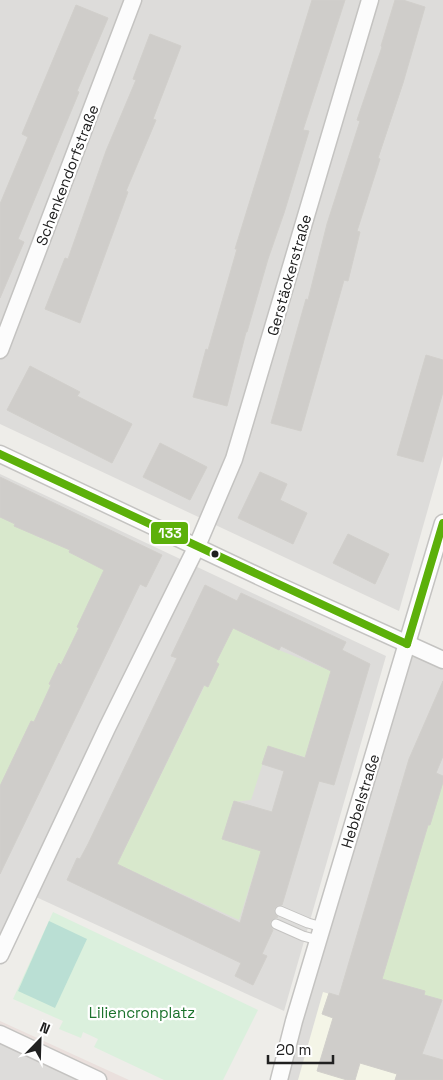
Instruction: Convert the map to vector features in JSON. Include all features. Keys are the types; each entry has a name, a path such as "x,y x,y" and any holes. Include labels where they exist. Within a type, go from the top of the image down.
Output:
{"street":[{"name":"Schenkendorfstraße","path":"0,350 133,0"},
{"name":"Gerstäckerstraße","path":"0,955 104,736 198,546 234,459 370,0"},
{"path":"0,454 443,660"},
{"name":"Hebbelstraße","path":"279,1080 294,1021 443,523"},
{"path":"0,1034 98,1080"}],"lane":[{"path":"280,912 308,923 320,934"},
{"path":"276,924 303,936 320,934"}],"shaded area":[{"path":"0,0 443,0 443,456 399,611 0,424"},
{"path":"0,474 386,656 284,1011 23,891 0,938"},
{"path":"407,644 443,660 443,1080 279,1080"},
{"path":"323,992 376,1007 402,1057 395,1080 298,1080"},
{"path":"0,1021 129,1080 77,1080 0,1044"},
{"path":"0,1034 98,1080 0,1080"}],"green space":[{"path":"0,517 15,524 15,526 34,533 34,535 40,538 41,536 70,550 69,553 113,571 60,664 34,722 31,721 0,786"},
{"path":"233,628 279,650 331,671 305,757 268,747 251,800 234,802 222,839 261,851 239,920 117,864"},
{"path":"443,782 443,1000 424,995 425,991 382,979 428,825 430,825"},
{"name":"Liliencronplatz","path":"53,912 258,1010 223,1080 164,1080 94,1047 98,1039 83,1032 81,1038 59,1029 63,1021 13,999"},
{"path":"49,921 87,939 55,1008 18,991"}],"building":[{"path":"312,0 345,0 303,130 309,131 246,332 227,406 193,397 237,249 235,249"},
{"path":"395,0 403,0 425,7 357,231 360,232 348,281 344,280 301,431 271,423 306,299 308,300 327,224 360,121 357,120 382,47"},
{"path":"76,5 108,18 18,239 24,242 0,298 0,204 28,137 22,134"},
{"path":"150,34 181,46 153,119 156,120 126,191 128,192 80,323 45,309 65,258 68,259 106,151 136,80 133,79"},
{"path":"426,355 443,360 443,392 423,462 397,455"},
{"path":"30,366 80,392 77,396 132,424 112,463 7,410"},
{"path":"160,443 207,467 190,500 143,477"},
{"path":"260,472 287,484 280,500 307,513 293,544 238,518"},
{"path":"0,477 162,555 146,587 140,584 0,874 0,786 31,721 34,722 51,685 49,684 59,663 61,665 79,628 77,627 104,570 69,552 70,550 14,526 15,524 0,517"},
{"path":"348,534 389,554 375,584 333,563"},
{"path":"205,585 237,601 241,593 346,642 342,650 370,664 334,785 319,781 282,905 274,909 278,917 270,922 273,930 262,954 267,956 253,985 235,976 241,963 67,880 77,858 80,859 88,844 177,658 171,656","holes":["233,628 279,650 281,646 331,671 305,758 268,746 262,764 284,771 272,812 234,801 222,839 261,851 240,923 117,864 204,685 208,687 219,664 216,662"]},
{"path":"443,681 443,756 436,773 443,776 443,782 430,825 428,825 382,979 425,991 424,995 442,1000 422,1054 443,1060 443,1080 395,1080 397,1074 360,1063 355,1080 347,1080 317,1071 333,1018 322,1014 329,993 339,996 409,759"}],"transit line":[{"name":"133","path":"0,454 407,644"},
{"name":"133","path":"407,644 443,523"}]}
